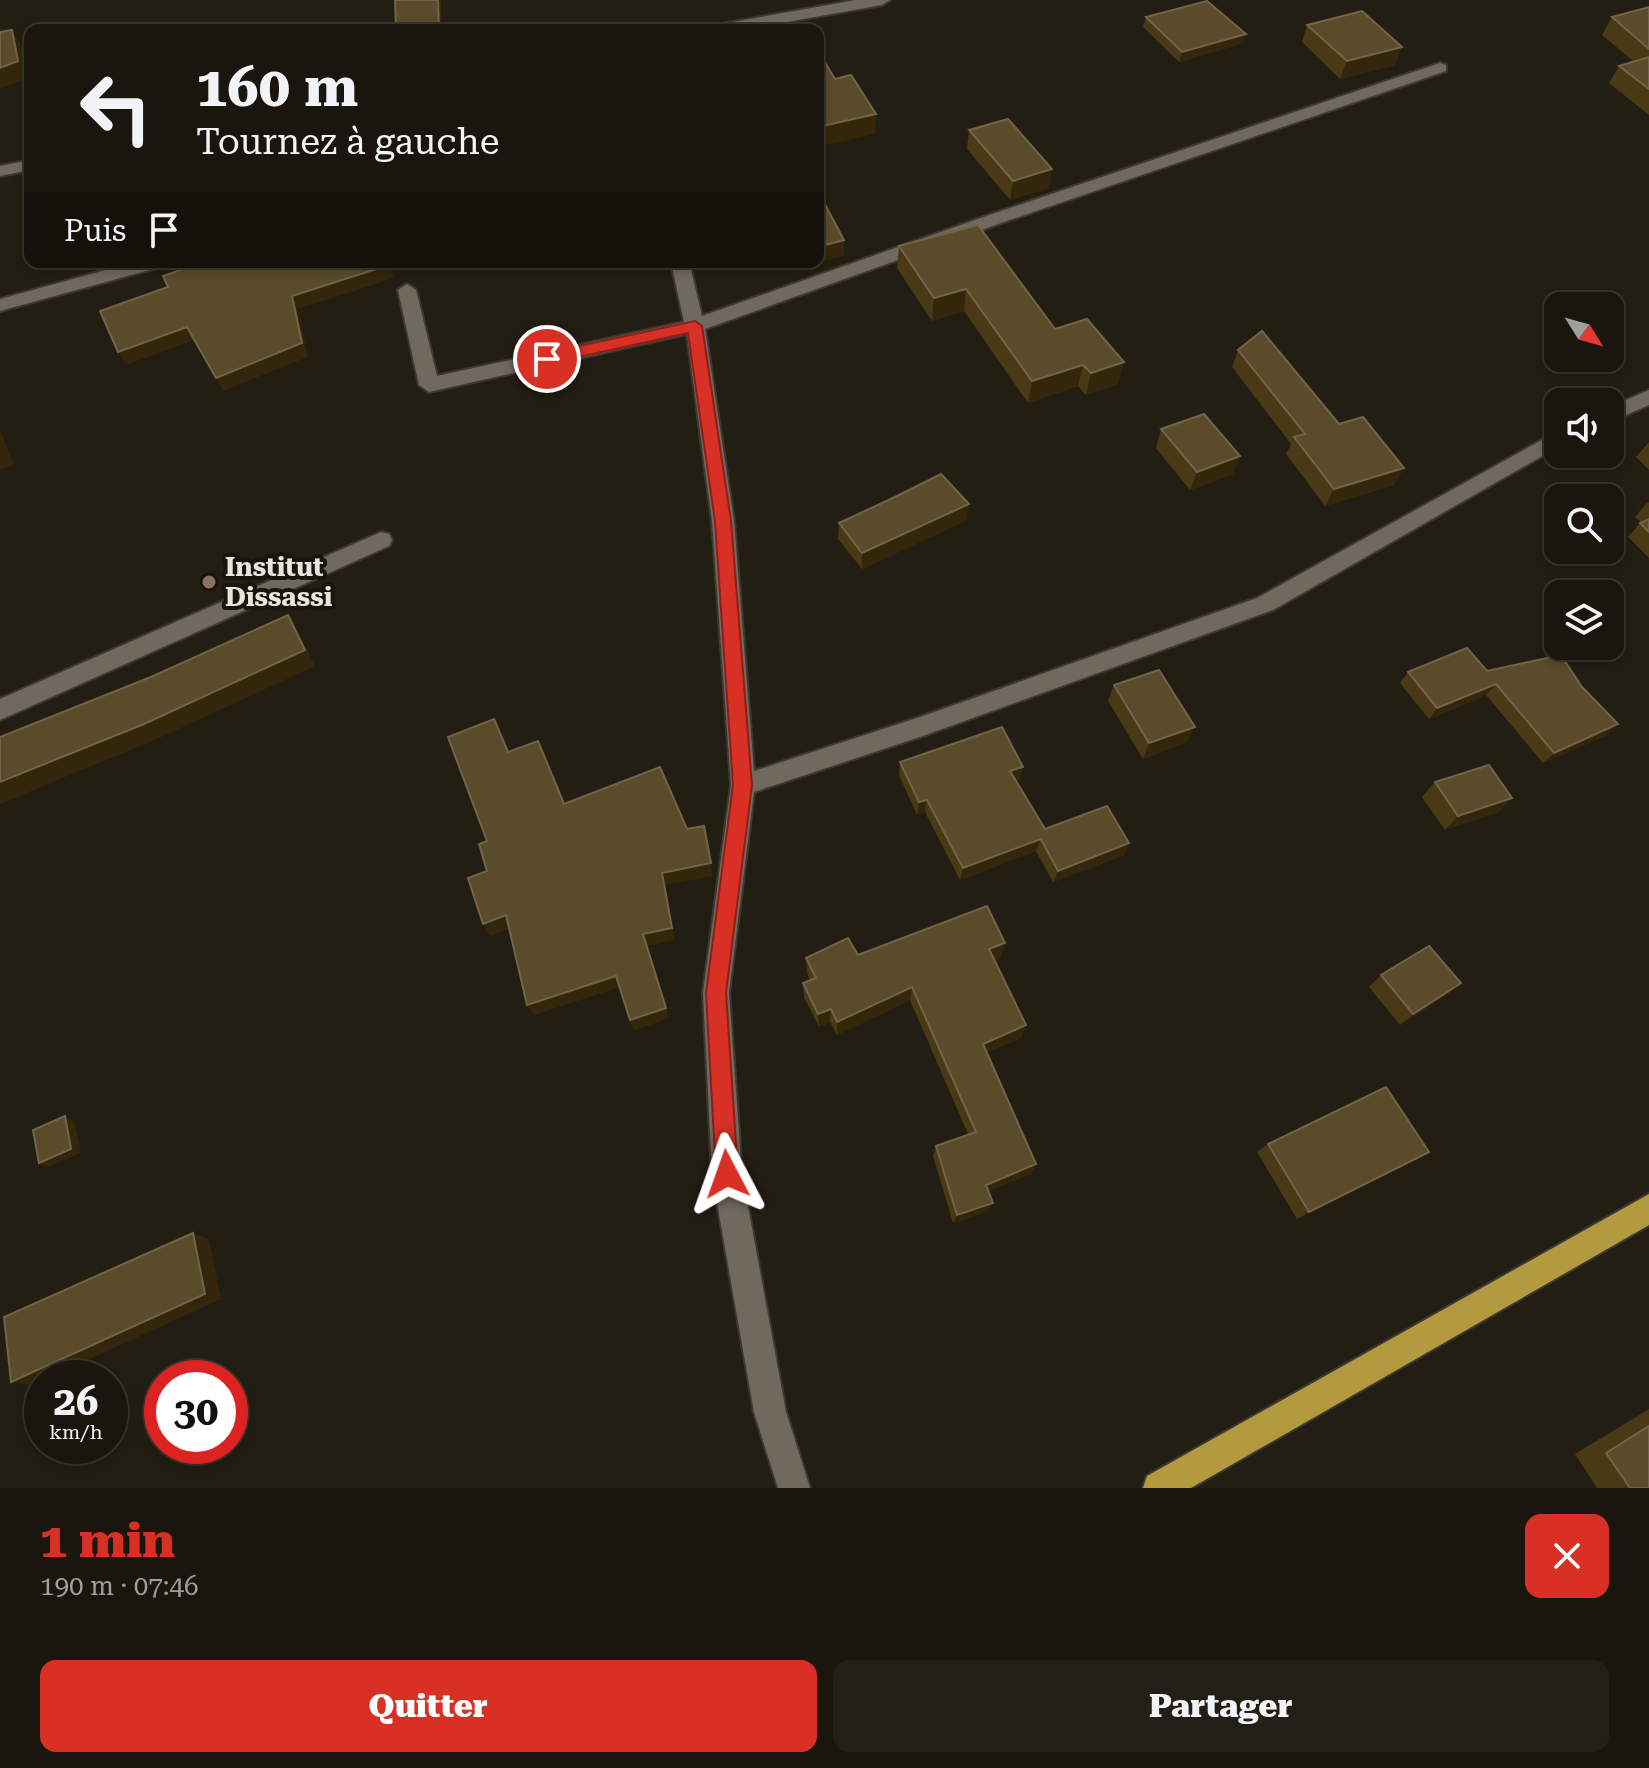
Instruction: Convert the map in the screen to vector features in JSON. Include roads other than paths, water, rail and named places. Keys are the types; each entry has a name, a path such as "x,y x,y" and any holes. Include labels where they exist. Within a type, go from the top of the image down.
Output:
{"highway":[{"path":"1159,1488 1649,1209"}],"street":[{"path":"749,24 882,0"},
{"path":"407,290 429,385 695,326 998,218 1440,68"},
{"path":"0,171 24,166"},
{"path":"0,305 135,268"},
{"path":"681,268 695,326 723,521 743,785 716,993 727,1174 770,1412 794,1488"},
{"path":"1624,409 1649,397"},
{"path":"743,785 920,727 1265,604 1544,446"},
{"path":"0,710 381,540"}],"place":[{"name":"Institut Dissassi","path":"209,582"}]}
